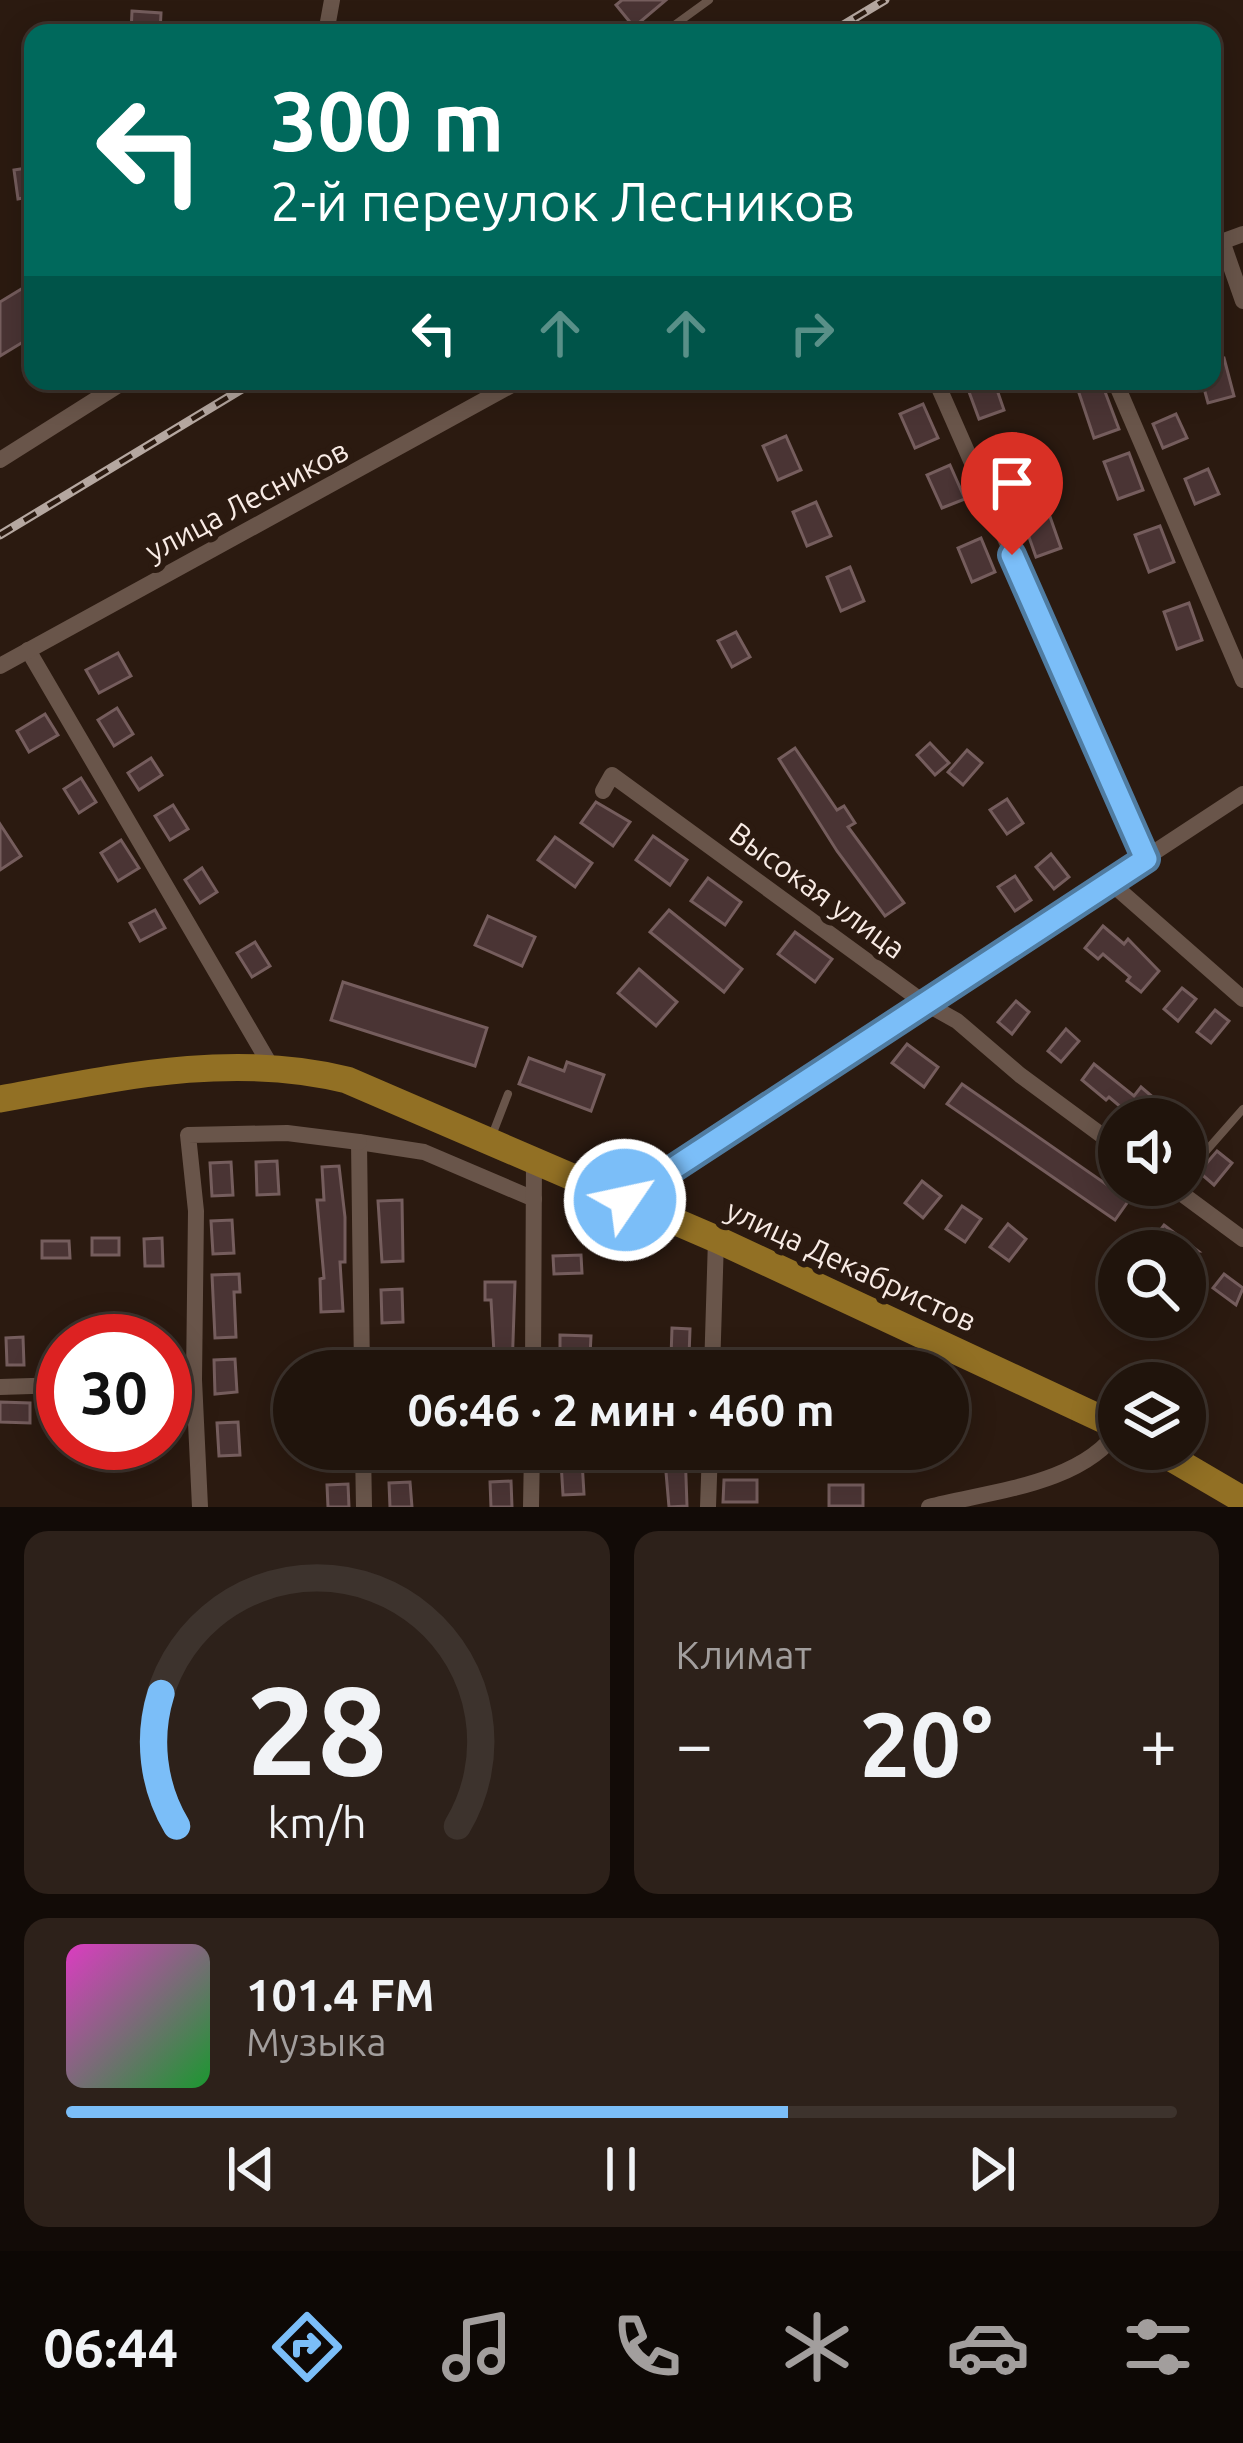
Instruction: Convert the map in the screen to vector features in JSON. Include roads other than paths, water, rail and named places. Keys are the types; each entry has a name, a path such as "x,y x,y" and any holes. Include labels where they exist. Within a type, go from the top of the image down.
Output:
{"main road":[{"name":"улица Декабристов","path":"0,1100 116,1078 227,1066 304,1069 347,1080 716,1240 1098,1418"},
{"path":"1192,1470 1243,1500"}],"street":[{"path":"1221,252 1243,301"},
{"path":"0,460 111,390"},
{"name":"улица Лесников","path":"0,666 503,390"},
{"path":"940,390 1146,859"},
{"path":"1119,390 1243,680"},
{"path":"28,650 272,1068"},
{"name":"Высокая улица","path":"603,791 613,775 957,1022 1098,1133"},
{"path":"625,1200 1243,794"},
{"path":"1111,883 1243,999"},
{"path":"200,1507 194,1380 196,1210 188,1135 287,1133 424,1152 534,1199"},
{"path":"359,1142 362,1350"},
{"path":"533,1350 534,1159"},
{"path":"1203,1206 1243,1239"},
{"path":"713,1350 716,1240"},
{"path":"0,1387 36,1385"},
{"path":"929,1507 1076,1469 1098,1454"},
{"path":"363,1470 364,1507"},
{"path":"531,1507 532,1470"},
{"path":"708,1507 709,1470"}],"lane":[{"path":"676,24 709,0"},
{"path":"490,1140 508,1094"},
{"path":"1206,1151 1243,1109"}],"railway":[{"path":"845,24 885,0"},
{"path":"0,535 240,390"}]}
